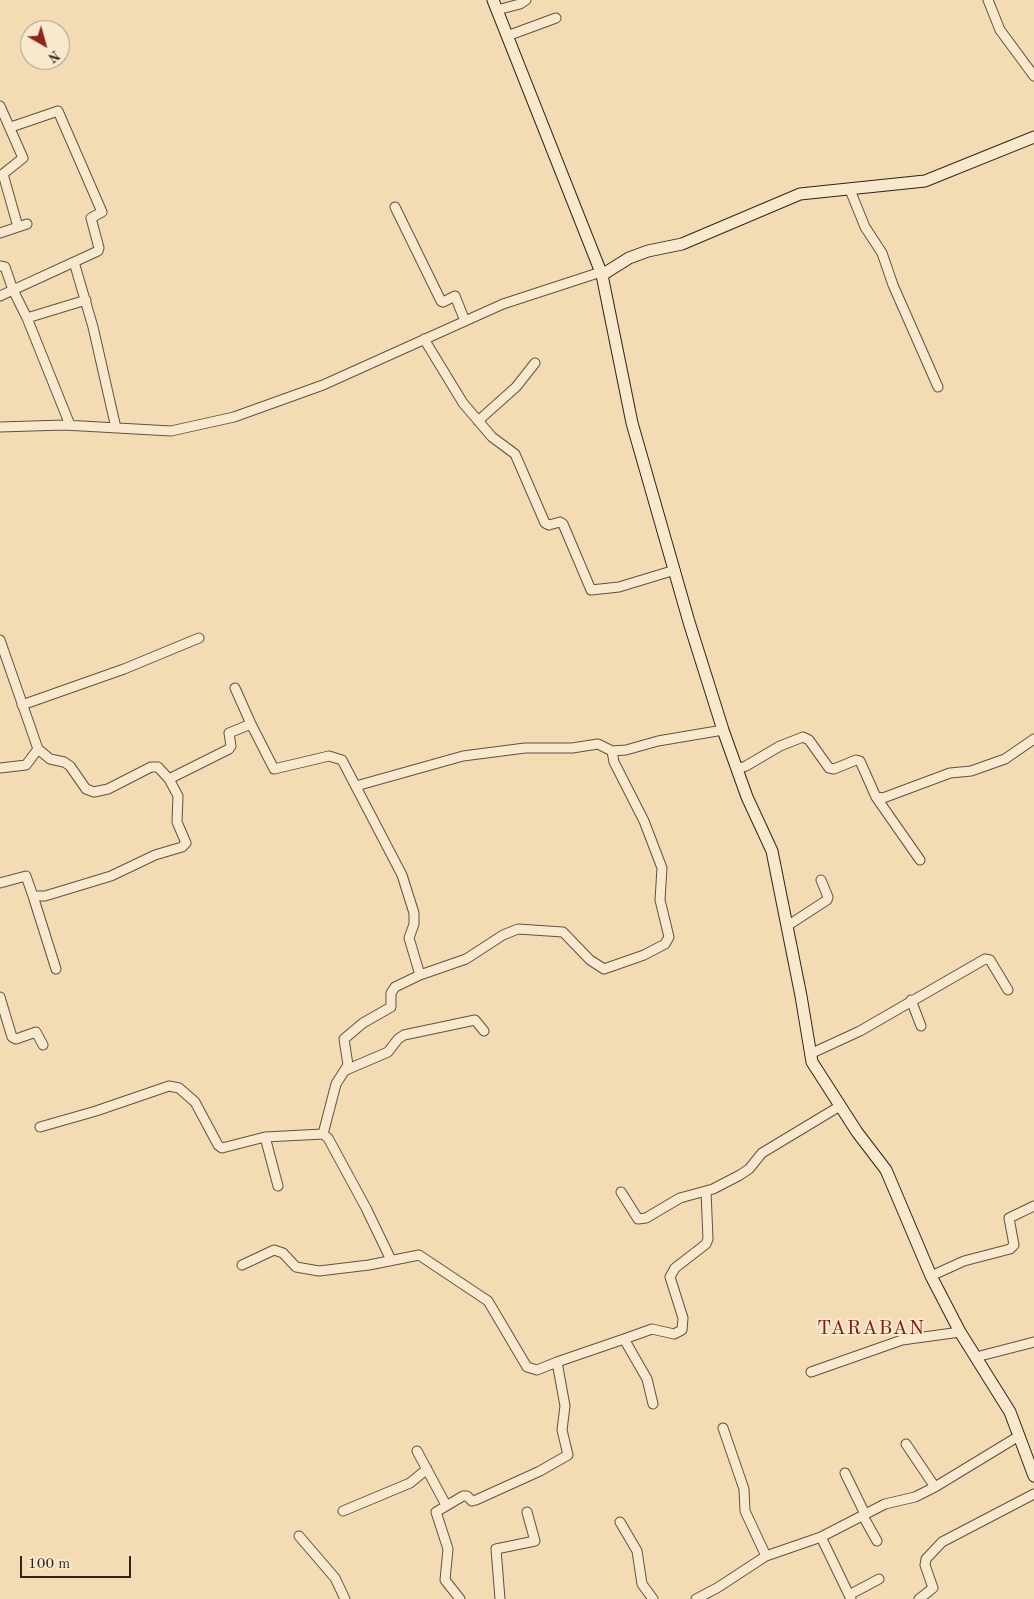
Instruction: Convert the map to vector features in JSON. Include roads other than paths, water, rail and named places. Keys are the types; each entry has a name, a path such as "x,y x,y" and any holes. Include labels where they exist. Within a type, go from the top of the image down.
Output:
{"street":[{"path":"526,0 520,4 495,5 602,274 632,423 675,570 723,730 747,797 772,851 802,996 812,1062 840,1106 886,1170 931,1276 960,1332 1010,1412 1034,1476"},
{"path":"988,0 1000,30 1034,76"},
{"path":"507,36 556,18"},
{"path":"0,106 11,127 23,158 3,174 23,226 0,232"},
{"path":"0,296 98,251 99,248 92,218 102,212 57,110 11,127"},
{"path":"0,427 70,425 171,431 234,417 314,388 503,304 602,274 629,258 648,251 682,244 758,210 800,194 925,182 1034,137"},
{"path":"850,190 865,227 882,254 893,285 938,387"},
{"path":"396,207 441,301 443,302 455,296 464,321"},
{"path":"74,262 86,300 116,428"},
{"path":"0,266 5,267 13,290 28,318 70,425"},
{"path":"28,318 86,300"},
{"path":"424,339 458,396 502,447 515,454 545,523 563,524 591,590 619,587 675,570"},
{"path":"478,420 516,387 535,363"},
{"path":"22,705 124,669 200,638"},
{"path":"0,640 4,667 22,705 38,749 50,759 64,762 70,766 86,789 94,792 108,789 151,767 158,767 169,779 178,796 178,822 185,845 154,855 111,876 45,896 33,896"},
{"path":"234,688 274,769 318,758 338,757 345,764 402,875 414,913 414,924 409,938 420,975"},
{"path":"169,779 225,752 231,746 229,733 251,724"},
{"path":"356,786 443,761 484,753 525,748 572,748 598,744 612,751 632,749 658,741 723,730"},
{"path":"737,768 746,766 780,746 803,737 809,740 829,768 834,769 856,760 860,761 876,797 920,860"},
{"path":"876,797 887,797 950,773 971,771 1005,759 1034,739"},
{"path":"0,768 26,765 38,749"},
{"path":"323,1134 336,1084 348,1064 344,1039 372,1017 391,1007 390,993 395,987 420,975 466,959 503,935 518,929 563,932 590,960 604,969 644,955 665,944 668,937 660,900 662,868 644,821 614,762 612,751"},
{"path":"0,883 26,876 56,969"},
{"path":"787,926 826,900 828,897 821,880"},
{"path":"810,1054 860,1031 911,1000 988,958 1008,990"},
{"path":"0,997 12,1037 16,1038 36,1032 43,1045"},
{"path":"911,1000 921,1026"},
{"path":"346,1070 380,1056 404,1036 475,1020 484,1031"},
{"path":"40,1127 96,1111 169,1086 178,1088 195,1102 222,1148 265,1137 323,1134 328,1138 366,1208 391,1260"},
{"path":"621,1192 638,1219 642,1220 680,1198 706,1192 740,1176 765,1150 840,1106"},
{"path":"265,1137 278,1186"},
{"path":"242,1265 274,1250 283,1253 296,1267 308,1270 343,1270 419,1254 477,1292 495,1310 527,1367 537,1370 652,1329 674,1334 682,1330 682,1318 670,1277 675,1268 706,1244 708,1239 706,1192"},
{"path":"931,1276 964,1261 1010,1249 1014,1245 1009,1218 1034,1206"},
{"path":"812,1372 902,1340 960,1332"},
{"path":"624,1339 647,1378 653,1404"},
{"path":"976,1357 1034,1342"},
{"path":"460,1599 446,1584 444,1577 448,1549 436,1512 465,1496 472,1501 476,1500 540,1471 568,1455 562,1430 565,1406 558,1362"},
{"path":"723,1428 744,1489 745,1511 766,1556"},
{"path":"696,1599 718,1588 766,1556 821,1537 885,1504 916,1497 1019,1436"},
{"path":"906,1444 935,1487"},
{"path":"417,1451 446,1505"},
{"path":"344,1511 410,1483 427,1469"},
{"path":"845,1473 877,1541"},
{"path":"919,1599 933,1588 926,1559 942,1542 1034,1494"},
{"path":"500,1599 496,1549 535,1541 526,1512"},
{"path":"620,1522 638,1554 642,1584 653,1599"},
{"path":"299,1536 331,1572 345,1599"},
{"path":"821,1537 850,1597 879,1579"}],"district":[{"name":"TARABAN","path":"871,1329"}]}
